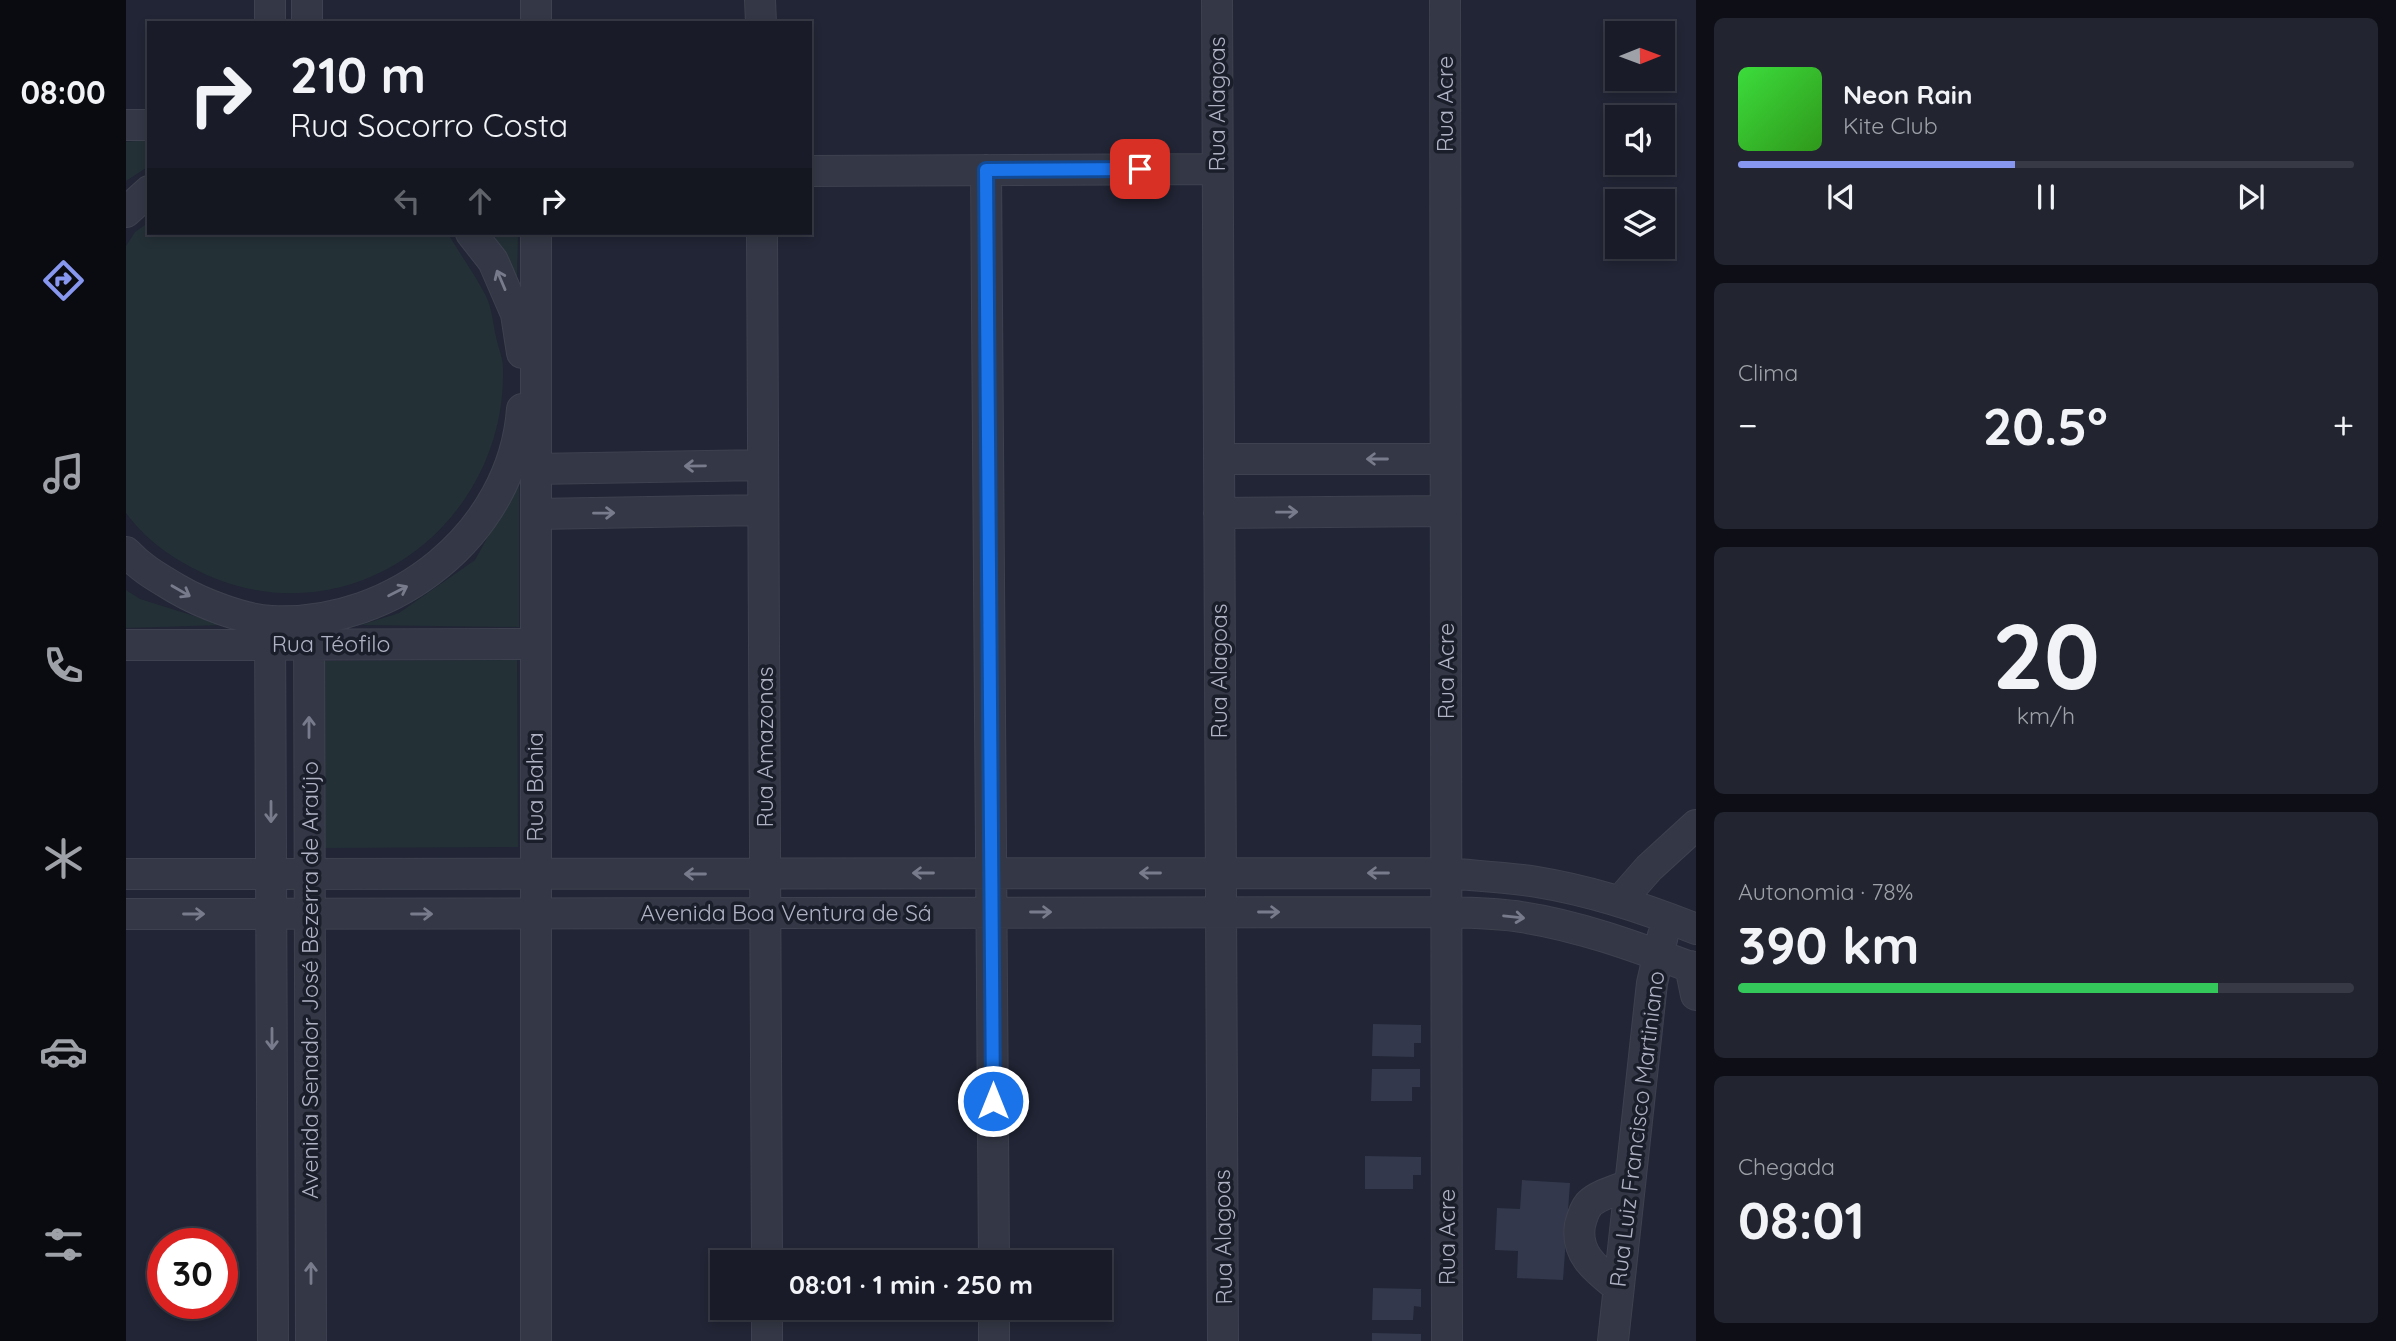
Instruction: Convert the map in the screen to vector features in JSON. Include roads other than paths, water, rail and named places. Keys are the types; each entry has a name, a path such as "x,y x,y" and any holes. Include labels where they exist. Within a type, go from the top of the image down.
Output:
{"street":[{"path":"270,0 270,21"},
{"path":"307,0 307,21"},
{"path":"536,0 536,21"},
{"path":"761,0 761,21"},
{"name":"Rua Alagoas","path":"1217,0 1223,1341"},
{"name":"Rua Acre","path":"1445,0 1447,1341"},
{"path":"126,125 147,125"},
{"path":"812,171 1217,169"},
{"path":"986,170 994,1250"},
{"path":"126,212 147,193"},
{"path":"126,552 141,568 203,604 270,633 309,632 422,579 467,539 501,488 521,431 530,370 516,314 493,261 473,235"},
{"name":"Rua Bahia","path":"536,235 530,370 536,514 536,1341"},
{"name":"Rua Amazonas","path":"762,235 767,1250"},
{"path":"1219,460 1446,459"},
{"path":"535,469 763,465"},
{"path":"536,514 763,510"},
{"path":"1219,513 1445,511"},
{"name":"Rua Téofilo","path":"309,632 536,644"},
{"name":"Avenida Senador José Bezerra de Araújo","path":"309,632 311,1341"},
{"name":"Rua Téofilo","path":"126,645 270,633"},
{"name":"Avenida Senador José Bezerra de Araújo","path":"270,633 273,1341"},
{"path":"1620,901 1649,868 1696,825"},
{"name":"Avenida Boa Ventura de Sá","path":"126,874 1446,873 1535,881 1620,901 1696,929"},
{"name":"Avenida Boa Ventura de Sá","path":"126,914 1446,912 1520,916 1580,930 1658,954 1694,977"},
{"name":"Rua Luiz Francisco Martiniano","path":"1615,1339 1629,1185 1658,954 1667,917"},
{"path":"1618,1287 1584,1255 1580,1244 1580,1229 1583,1214 1590,1203 1629,1185"},
{"path":"767,1320 767,1341"},
{"path":"994,1320 994,1341"}]}
